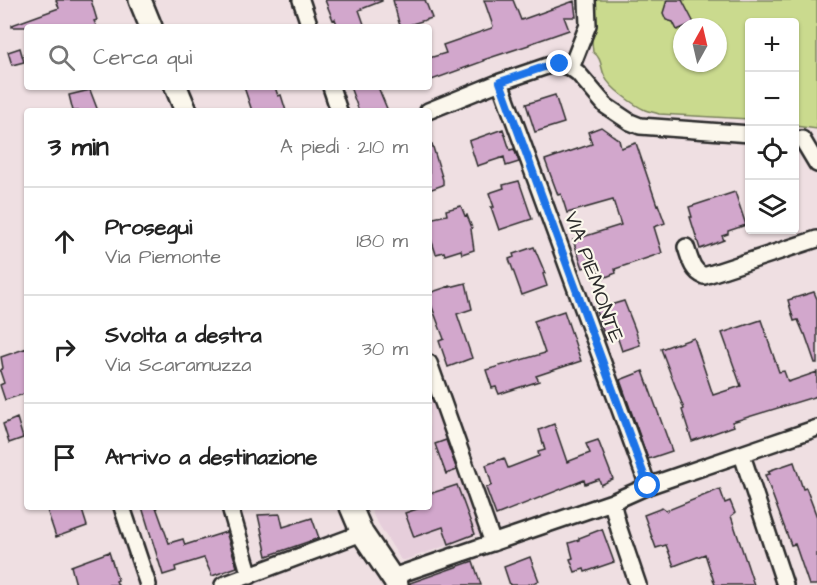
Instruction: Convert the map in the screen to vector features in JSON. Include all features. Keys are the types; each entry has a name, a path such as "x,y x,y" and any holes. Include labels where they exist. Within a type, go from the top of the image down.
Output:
{"main road":[{"path":"140,0 150,24"},
{"path":"177,90 185,108"},
{"path":"352,510 362,533 394,581"}],"street":[{"path":"301,0 309,24"},
{"path":"571,68 588,26 587,0"},
{"path":"432,109 500,82 550,65 560,64 578,73 606,106 640,126 745,134"},
{"name":"VIA PIEMONTE","path":"500,82 648,486"},
{"path":"332,90 338,108"},
{"path":"805,140 817,164"},
{"path":"686,247 694,270 704,276 817,238"},
{"path":"432,371 493,543"},
{"path":"394,581 493,543 612,502 648,486 817,428"},
{"path":"742,455 785,585"},
{"path":"612,502 638,585"},
{"path":"123,510 148,585"},
{"path":"231,510 250,576"},
{"path":"223,585 362,533"}],"shaded area":[{"path":"432,377 485,532 401,560 371,510 432,510"}],"green space":[{"path":"588,0 817,0 817,129 799,127 799,18 745,18 745,119 659,114 647,111 612,86 605,77 598,58 593,52"}],"building":[{"path":"56,0 91,0 97,20 94,21 96,24 24,24 24,27 12,27 12,25 59,8"},
{"path":"325,0 382,0 359,10 364,24 337,24 335,19 333,20"},
{"path":"393,0 425,0 432,18 412,24 399,23"},
{"path":"484,0 513,0 521,20 574,1 576,17 564,17 569,30 432,80 432,57 446,53 443,45 493,26"},
{"path":"667,0 682,0 691,18 673,18 673,22 666,20 663,13"},
{"path":"20,48 24,62 12,65 8,52"},
{"path":"90,90 97,108 72,108 69,95"},
{"path":"245,90 276,90 278,96 281,95 285,108 251,108"},
{"path":"351,90 379,90 387,108 358,108"},
{"path":"555,95 564,123 535,132 526,104"},
{"path":"601,127 619,140 621,148 636,143 665,223 654,227 662,253 615,269 616,273 601,279 596,263 583,268 573,240 621,225 613,200 567,213 545,160 592,144 588,132"},
{"path":"503,129 510,150 514,149 519,162 506,166 504,157 477,166 469,141"},
{"path":"432,144 443,180 443,185 432,189"},
{"path":"519,181 532,219 499,230 489,193 504,188 503,185"},
{"path":"735,192 745,225 728,231 728,234 722,236 724,240 700,249 689,207"},
{"path":"461,206 472,228 474,250 462,254 461,250 445,255 444,252 436,254 432,242 432,218 447,215 446,210"},
{"path":"534,247 545,273 543,274 547,286 522,295 509,259 514,257 513,254"},
{"path":"466,283 472,309 457,314 472,358 448,367 439,341 444,339 432,307 432,292"},
{"path":"814,292 817,299 817,363 815,363 798,320 794,321 788,300"},
{"path":"624,301 640,345 622,351 617,336 606,340 595,308"},
{"path":"564,311 581,361 536,376 539,381 499,394 496,387 492,388 486,370 545,353 534,321"},
{"path":"761,320 779,372 784,371 788,382 817,372 817,396 732,422 734,426 692,441 682,410 684,409 661,349 694,338 713,395 741,386 722,333"},
{"path":"24,349 24,394 5,400 0,385 4,383 0,371 3,368 1,357"},
{"path":"643,371 672,451 648,459 620,380"},
{"path":"17,418 23,438 9,443 3,424"},
{"path":"554,424 567,462 590,453 586,444 598,440 613,479 601,485 599,479 585,484 584,480 496,515 486,488 492,485 486,465 504,458 508,468 539,456 538,452 545,450 539,430"},
{"path":"446,440 457,470 446,474 435,444"},
{"path":"794,462 803,489 806,488 817,517 817,585 809,585 795,544 791,545 765,475 770,474 768,471"},
{"path":"457,485 475,534 449,544 443,527 414,537 405,513 414,510 432,510 432,493"},
{"path":"720,489 725,503 730,501 735,513 731,516 754,585 715,585 705,554 674,566 666,545 656,548 644,515 662,508 666,511"},
{"path":"47,510 82,510 87,526 56,537"},
{"path":"143,510 157,510 169,543 183,539 185,545 226,532 237,567 212,576 204,558 175,567 176,571 163,575"},
{"path":"280,514 283,527 312,518 319,538 267,556 258,515"},
{"path":"602,529 614,562 585,572 584,569 575,572 570,559 573,558 569,543"},
{"path":"109,552 118,585 76,585 71,566"},
{"path":"530,557 539,581 527,585 510,585 504,567"},
{"path":"473,561 481,585 410,585 410,583"}],"route":[{"path":"560,64 550,65 500,82 648,486"}]}
